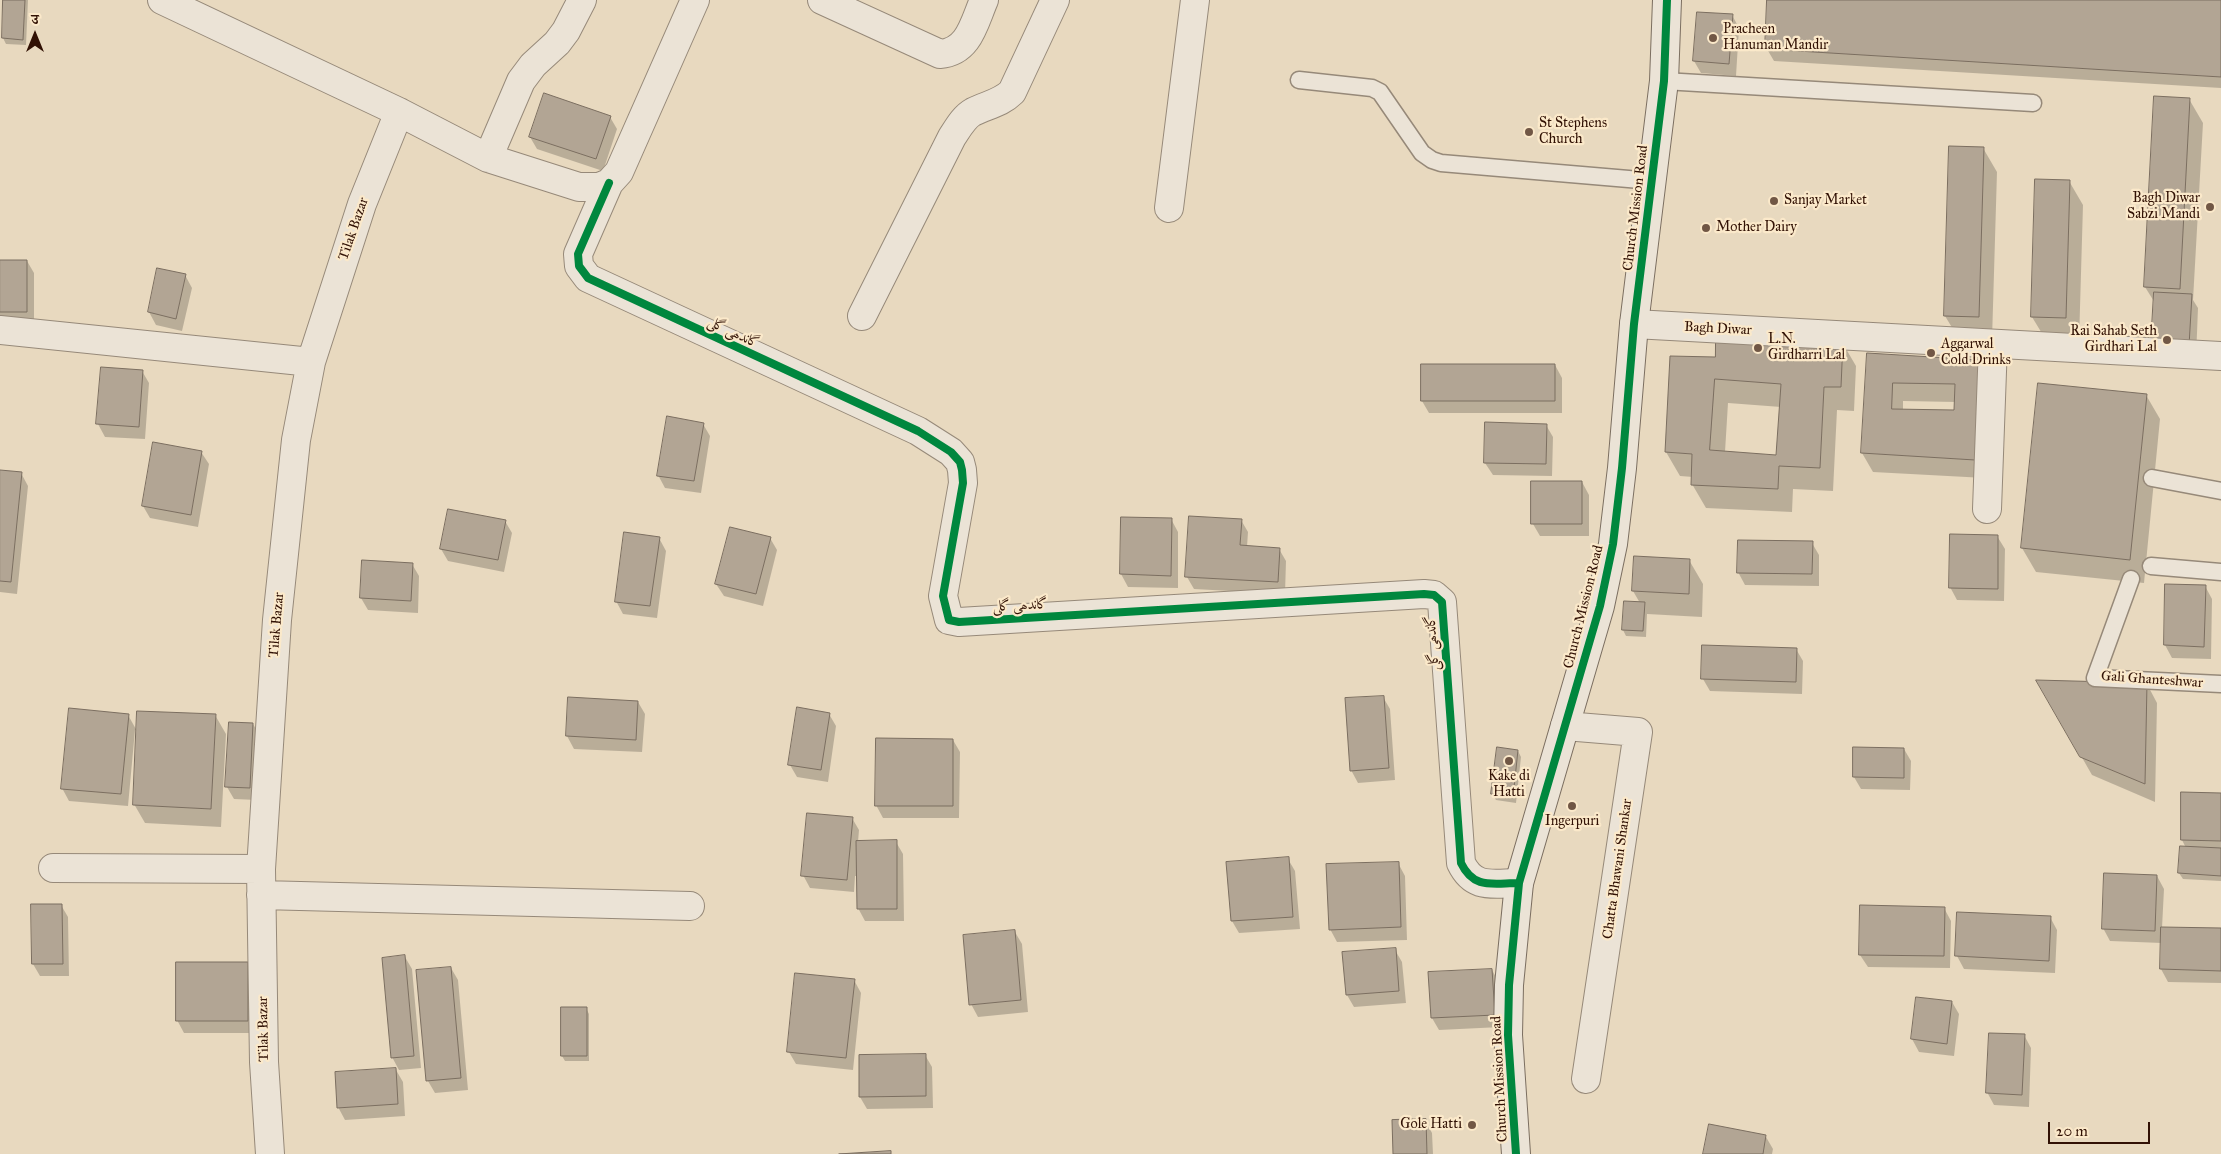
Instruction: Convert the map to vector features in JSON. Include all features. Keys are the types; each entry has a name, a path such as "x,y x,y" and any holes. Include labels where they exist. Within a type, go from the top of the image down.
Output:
{"street":[{"path":"162,0 399,112 488,158 579,187 599,187 609,183 619,172 695,0"},
{"path":"488,158 521,81 533,65 557,43 582,0"},
{"path":"822,0 940,54 952,52 961,47 984,0"},
{"path":"862,316 952,137 961,123 971,113 1006,98 1012,92 1022,76 1055,0"},
{"path":"1169,208 1195,0"},
{"name":"Church Mission Road","path":"1516,1154 1508,1035 1509,985 1519,883 1600,606 1612,544 1622,468 1634,324 1664,80 1667,0"},
{"name":"Tilak Bazar","path":"270,1154 264,1062 261,882 277,620 296,440 311,362 362,204 399,112"},
{"name":"گاندھی گلی","path":"609,183 578,254 579,266 588,278 918,431 951,452 960,462 963,483 943,596 949,620 959,622 1424,594 1434,596 1442,602 1461,863 1470,878 1479,883 1519,883"},
{"name":"Bagh Diwar","path":"1634,324 2221,356"},
{"path":"0,330 311,362"},
{"path":"1987,508 1993,344"},
{"name":"Chatta Bhawani Shankar","path":"1565,726 1638,732 1586,1079"},
{"path":"53,868 261,882 690,906"}],"lane":[{"path":"1299,80 1372,88 1380,92 1422,153 1432,160 1441,163 1652,180"},
{"path":"1664,80 2033,103"},
{"path":"2152,478 2221,491"},
{"path":"2152,566 2221,572"},
{"name":"Gali Ghanteshwar","path":"2131,579 2095,678 2221,684"}],"building":[{"path":"3,0 25,0 23,40 2,38"},
{"path":"1767,0 2221,0 2221,77 1765,49"},
{"name":"Pracheen Hanuman Mandir","path":"1697,12 1733,14 1729,64 1693,61"},
{"path":"544,93 611,116 596,159 529,137"},
{"path":"2154,96 2190,98 2180,289 2144,287"},
{"path":"1949,146 1984,147 1979,317 1944,316"},
{"path":"2035,179 2070,180 2066,318 2031,317"},
{"path":"0,260 27,260 27,312 0,312"},
{"path":"157,268 186,274 176,319 148,312"},
{"path":"2154,292 2192,294 2189,346 2151,344"},
{"path":"1716,335 1843,341 1841,387 1824,387 1820,468 1779,466 1778,489 1691,485 1692,454 1665,452 1670,356 1715,357","holes":["1715,379 1781,384 1776,455 1710,450"]},
{"path":"1867,353 1981,360 1975,460 1861,453","holes":["1893,383 1955,384 1954,410 1892,409"]},
{"path":"1421,364 1555,364 1555,401 1421,401"},
{"path":"101,367 143,370 139,427 96,424"},
{"path":"2038,383 2147,394 2130,560 2021,548"},
{"path":"667,416 704,423 694,481 657,476"},
{"path":"1485,422 1547,424 1546,464 1484,463"},
{"path":"153,442 202,451 191,515 142,506"},
{"path":"0,470 22,472 11,582 0,581"},
{"path":"1531,481 1582,481 1582,524 1531,524"},
{"path":"448,509 506,520 498,560 440,549"},
{"path":"1189,516 1242,519 1240,545 1280,548 1278,582 1185,577"},
{"path":"1121,517 1172,518 1171,576 1120,574"},
{"path":"730,527 771,537 756,594 715,584"},
{"path":"624,532 660,537 650,606 615,602"},
{"path":"1950,534 1998,535 1998,589 1949,588"},
{"path":"1738,540 1813,541 1812,574 1737,573"},
{"path":"1634,556 1690,559 1689,594 1632,591"},
{"path":"362,560 413,563 411,601 360,598"},
{"path":"2165,584 2206,585 2204,647 2164,645"},
{"path":"1624,601 1645,602 1643,631 1622,630"},
{"path":"1702,645 1797,648 1796,682 1701,679"},
{"path":"2036,680 2147,683 2145,784 2080,757"},
{"path":"1384,696 1389,768 1350,771 1345,698"},
{"path":"568,697 638,701 636,740 566,736"},
{"path":"797,707 830,713 821,770 788,765"},
{"path":"69,708 129,714 121,794 61,789"},
{"path":"137,711 216,714 211,809 133,805"},
{"path":"229,722 253,723 250,788 225,787"},
{"path":"876,738 953,739 953,806 875,806"},
{"path":"1497,747 1518,750 1513,797 1491,794"},
{"path":"1853,747 1904,748 1904,778 1853,777"},
{"path":"2181,792 2221,793 2221,841 2181,840"},
{"path":"807,813 853,817 847,880 801,876"},
{"path":"897,840 897,909 857,909 856,841"},
{"path":"2180,846 2221,848 2221,876 2178,873"},
{"path":"1289,857 1293,917 1231,921 1226,862"},
{"path":"1399,862 1401,927 1329,930 1326,864"},
{"path":"2104,873 2157,875 2155,931 2102,929"},
{"path":"31,904 62,904 63,964 32,964"},
{"path":"1860,905 1945,907 1944,956 1859,955"},
{"path":"1957,912 2051,916 2049,961 1955,956"},
{"path":"2161,927 2221,928 2221,971 2160,969"},
{"path":"1015,930 1021,1000 969,1005 963,935"},
{"path":"1396,948 1399,991 1346,995 1342,952"},
{"path":"405,955 414,1056 391,1058 382,958"},
{"path":"176,962 248,962 248,1021 176,1021"},
{"path":"451,967 461,1078 426,1081 416,970"},
{"path":"1492,969 1495,1015 1431,1018 1428,972"},
{"path":"795,973 855,979 846,1058 787,1052"},
{"path":"1916,997 1952,1001 1947,1044 1911,1039"},
{"path":"561,1007 587,1007 587,1056 561,1056"},
{"path":"1989,1033 2025,1034 2022,1095 1986,1093"},
{"path":"926,1054 926,1096 859,1097 859,1055"},
{"path":"396,1068 398,1104 337,1108 335,1072"},
{"path":"1426,1119 1427,1154 1393,1154 1392,1120"},
{"path":"1709,1124 1766,1135 1763,1154 1703,1154"},
{"path":"891,1151 891,1154 839,1154"}],"cycle path":[{"path":"1516,1154 1508,1035 1509,985 1519,883 1600,606 1613,544 1622,468 1634,324 1664,81 1667,0"},
{"path":"609,183 578,254 579,266 588,278 918,431 951,452 960,462 963,483 943,596 949,620 959,622 1424,594 1434,595 1442,602 1461,863 1466,872 1478,881 1493,884 1519,883"}],"place":[{"name":"Pracheen Hanuman Mandir","path":"1713,38"},
{"name":"St Stephens Church","path":"1529,132"},
{"name":"Sanjay Market","path":"1774,201"},
{"name":"Bagh Diwar Sabzi Mandi","path":"2210,207"},
{"name":"Mother Dairy","path":"1706,228"},
{"name":"Rai Sahab Seth Girdhari Lal","path":"2167,340"},
{"name":"L.N. Girdharri Lal","path":"1758,348"},
{"name":"Aggarwal Cold Drinks","path":"1931,353"},
{"name":"Kake di Hatti","path":"1509,761"},
{"name":"Ingerpuri","path":"1572,806"},
{"name":"Gole Hatti","path":"1472,1125"}]}
